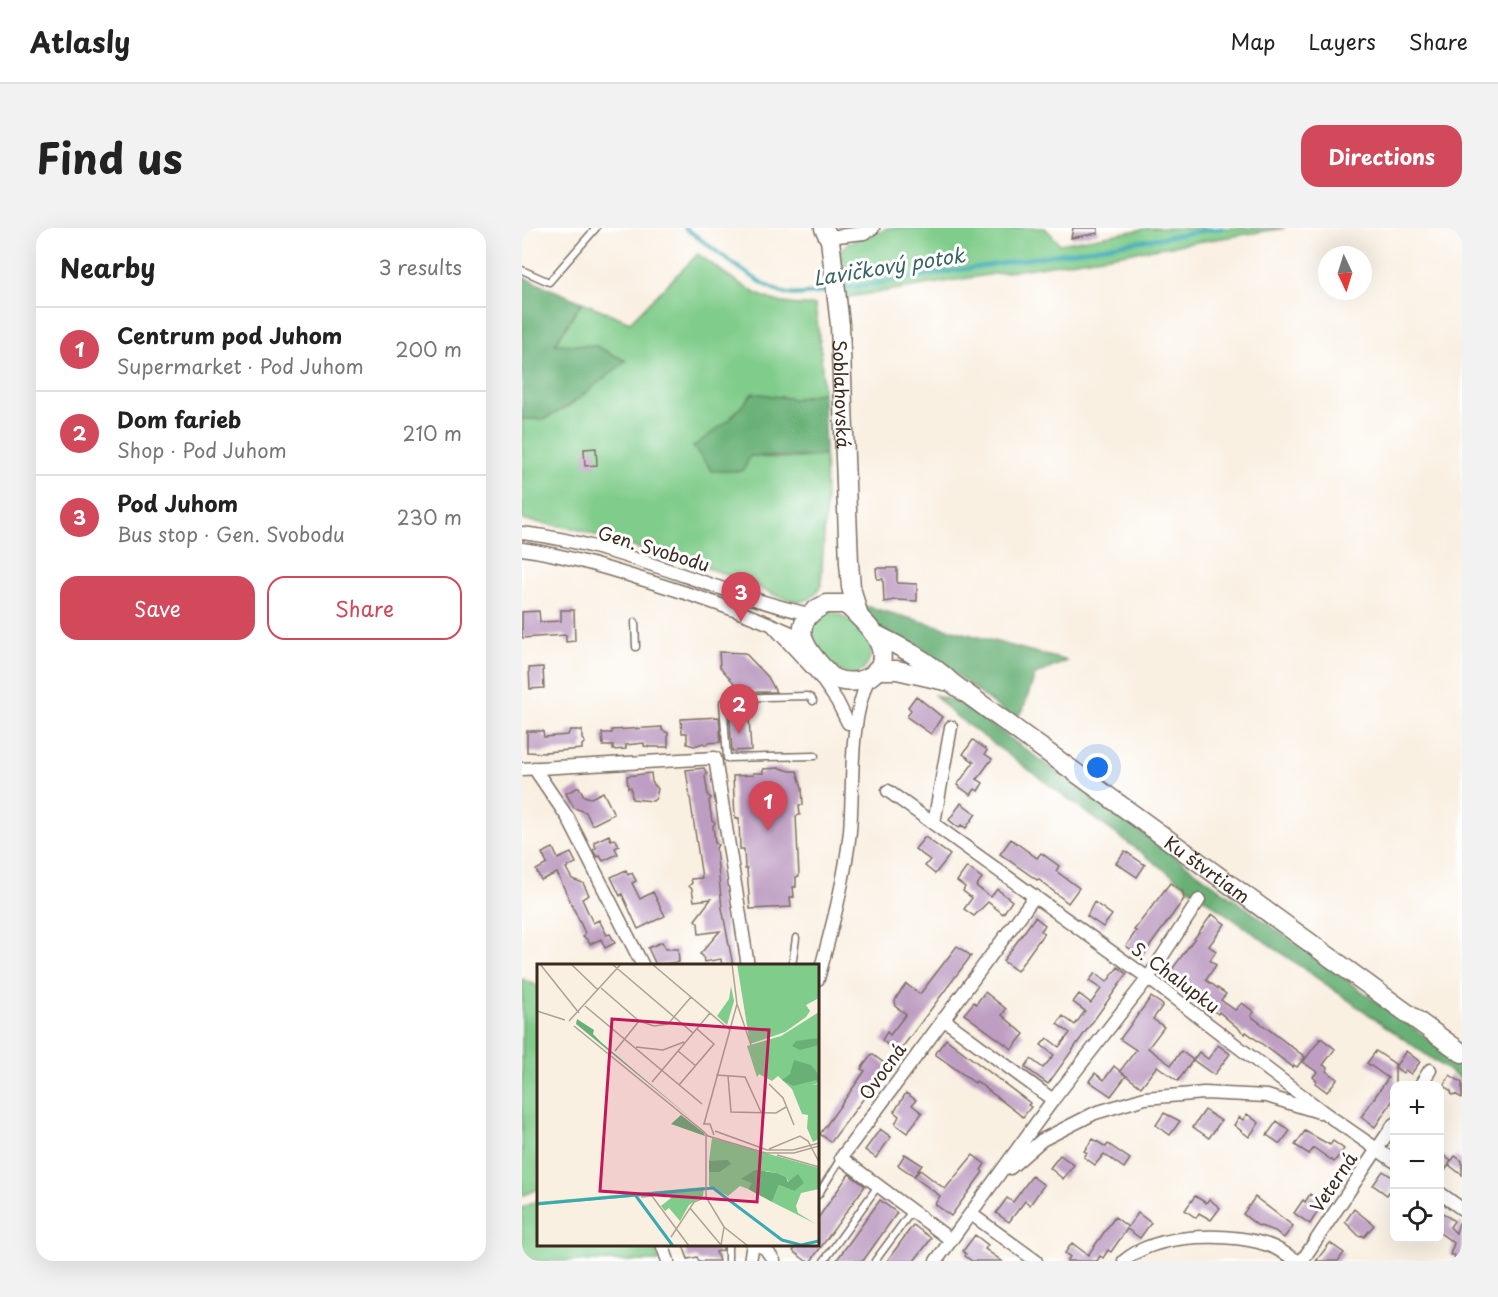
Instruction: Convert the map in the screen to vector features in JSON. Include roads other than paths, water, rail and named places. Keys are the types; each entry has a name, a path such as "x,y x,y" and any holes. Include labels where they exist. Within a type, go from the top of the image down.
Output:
{"street":[{"path":"826,233 864,233 873,228"},
{"name":"Soblahovská","path":"826,233 836,279 849,563 851,588 859,617"},
{"name":"Gen. Svobodu","path":"522,534 597,548 776,606 809,614"},
{"name":"Gen. Svobodu","path":"522,549 592,564 769,622 802,638"},
{"path":"849,563 835,596 809,614 802,638 811,656 842,694 848,723 852,767"},
{"name":"Ku štvrtiam","path":"826,604 844,604 873,633 882,654 880,663 872,674"},
{"name":"Gen. Svobodu","path":"769,622 827,678"},
{"name":"Ku štvrtiam","path":"873,633 920,657 952,683 1462,1053"},
{"name":"Ku štvrtiam","path":"827,678 852,683 872,674 897,670 952,683"},
{"path":"819,972 842,882 849,832 852,767 860,698 872,674"},
{"path":"934,823 951,727"},
{"path":"528,769 715,758 747,964"},
{"path":"528,769 568,818 642,964"},
{"name":"S. Chalupku","path":"888,791 1148,978 1326,1114 1390,1157"},
{"name":"Ovocná","path":"841,1158 1035,896"},
{"path":"936,1261 1053,1100 1148,978 1199,900"},
{"path":"943,1019 1053,1100"},
{"path":"1423,1081 1430,1070"},
{"path":"996,1180 1042,1140 1095,1113 1145,1098 1204,1093 1267,1096 1326,1114"},
{"name":"Veterná","path":"1300,1261 1390,1131"},
{"path":"841,1158 951,1240"},
{"path":"1444,1196 1462,1209"},
{"path":"971,1214 1036,1261"},
{"path":"1124,1261 1152,1246 1183,1239 1212,1237 1243,1239 1273,1247 1300,1261"},
{"path":"662,1246 668,1261"},
{"path":"750,1261 754,1246"},
{"path":"758,1246 765,1248 774,1261"}],"lane":[{"path":"522,270 549,282 596,228"},
{"path":"635,622 636,647"},
{"path":"813,701 807,696 731,698 723,702 727,758 815,756"},
{"path":"792,964 796,938"},
{"path":"819,1193 841,1158"},
{"path":"824,1261 878,1186"},
{"path":"875,1261 912,1211"}],"waterway":[{"name":"Lavičkový potok","path":"685,228 750,276 777,291 798,295 829,291"},
{"name":"Lavičkový potok","path":"840,289 1222,228"}],"place":[{"name":"Pod Juhom","path":"741,622"},
{"name":"Dom farieb","path":"739,734"},
{"name":"Centrum pod Juhom","path":"768,831"}]}
